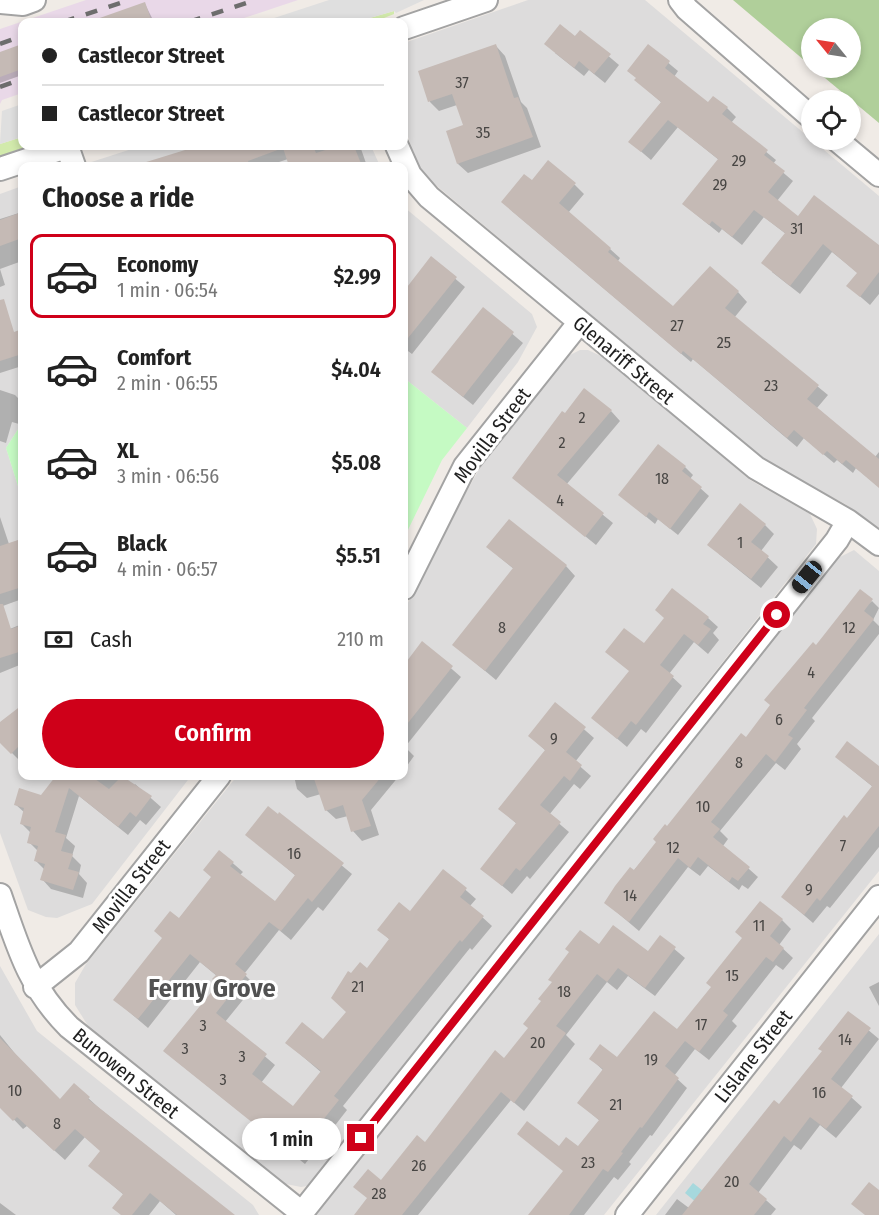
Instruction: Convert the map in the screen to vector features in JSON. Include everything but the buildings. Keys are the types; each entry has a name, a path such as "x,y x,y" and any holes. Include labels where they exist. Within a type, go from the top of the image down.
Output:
{"street":[{"path":"0,3 23,4 34,0"},
{"path":"408,27 486,0"},
{"path":"666,0 683,5 801,108"},
{"path":"21,162 56,150"},
{"path":"849,150 879,175"},
{"path":"0,169 18,163"},
{"name":"Glenariff Street","path":"408,171 432,199 756,468 848,521 879,544"},
{"name":"Movilla Street","path":"408,580 465,466 579,322"},
{"path":"301,1214 837,540 848,521"},
{"name":"Movilla Street","path":"35,987 79,952 216,780"},
{"name":"Bunowen Street","path":"0,895 35,987 50,1008 69,1027 301,1214"},
{"name":"Lislane Street","path":"627,1215 879,897"}],"shaded area":[{"path":"86,0 298,0 244,18 33,18"},
{"path":"329,0 424,0 396,13 394,11 370,18 274,18"},
{"path":"528,0 645,0 801,131 801,150 824,150 879,196 879,528 845,504 767,463 425,176 416,161 408,137 408,42"},
{"path":"18,23 18,94 2,100 0,104 0,29"},
{"path":"18,105 18,138 0,144 2,111"},
{"path":"129,150 373,150 378,162 91,162"},
{"path":"18,187 18,429 6,448 18,486 18,780 188,780 92,904 57,918 46,917 28,910 0,833 0,194"},
{"path":"408,210 532,314 537,327 518,362 467,428 408,381"},
{"path":"580,350 588,350 607,359 750,480 810,514 817,529 816,544 314,1179 307,1186 301,1187 281,1183 90,1029 75,1005 75,983 86,964 234,780 408,780 408,602 427,571 447,527 482,464 564,358"},
{"path":"854,550 879,571 879,871 604,1215 316,1215 838,558"},
{"path":"879,934 879,1215 656,1215"},
{"path":"0,966 37,1031 253,1205 259,1215 0,1215"}],"green space":[{"path":"733,0 879,0 879,123 861,108 861,90 839,90 825,78 861,78 861,18 801,18 801,58"},
{"path":"394,11 394,14 384,18 370,18"},
{"path":"18,138 18,150 0,156 0,144"},
{"path":"408,381 467,428 442,460 408,530"},
{"path":"18,429 18,486 6,448"}],"water":[{"path":"693,1183 717,1202 709,1213 685,1193"}],"railway":[{"path":"75,18 129,0"},
{"path":"201,18 255,0"},
{"path":"0,44 18,37"},
{"path":"0,87 18,80"}],"district":[{"name":"Ferny Grove","path":"212,988"}],"route":[{"path":"361,1138 777,615"}]}
